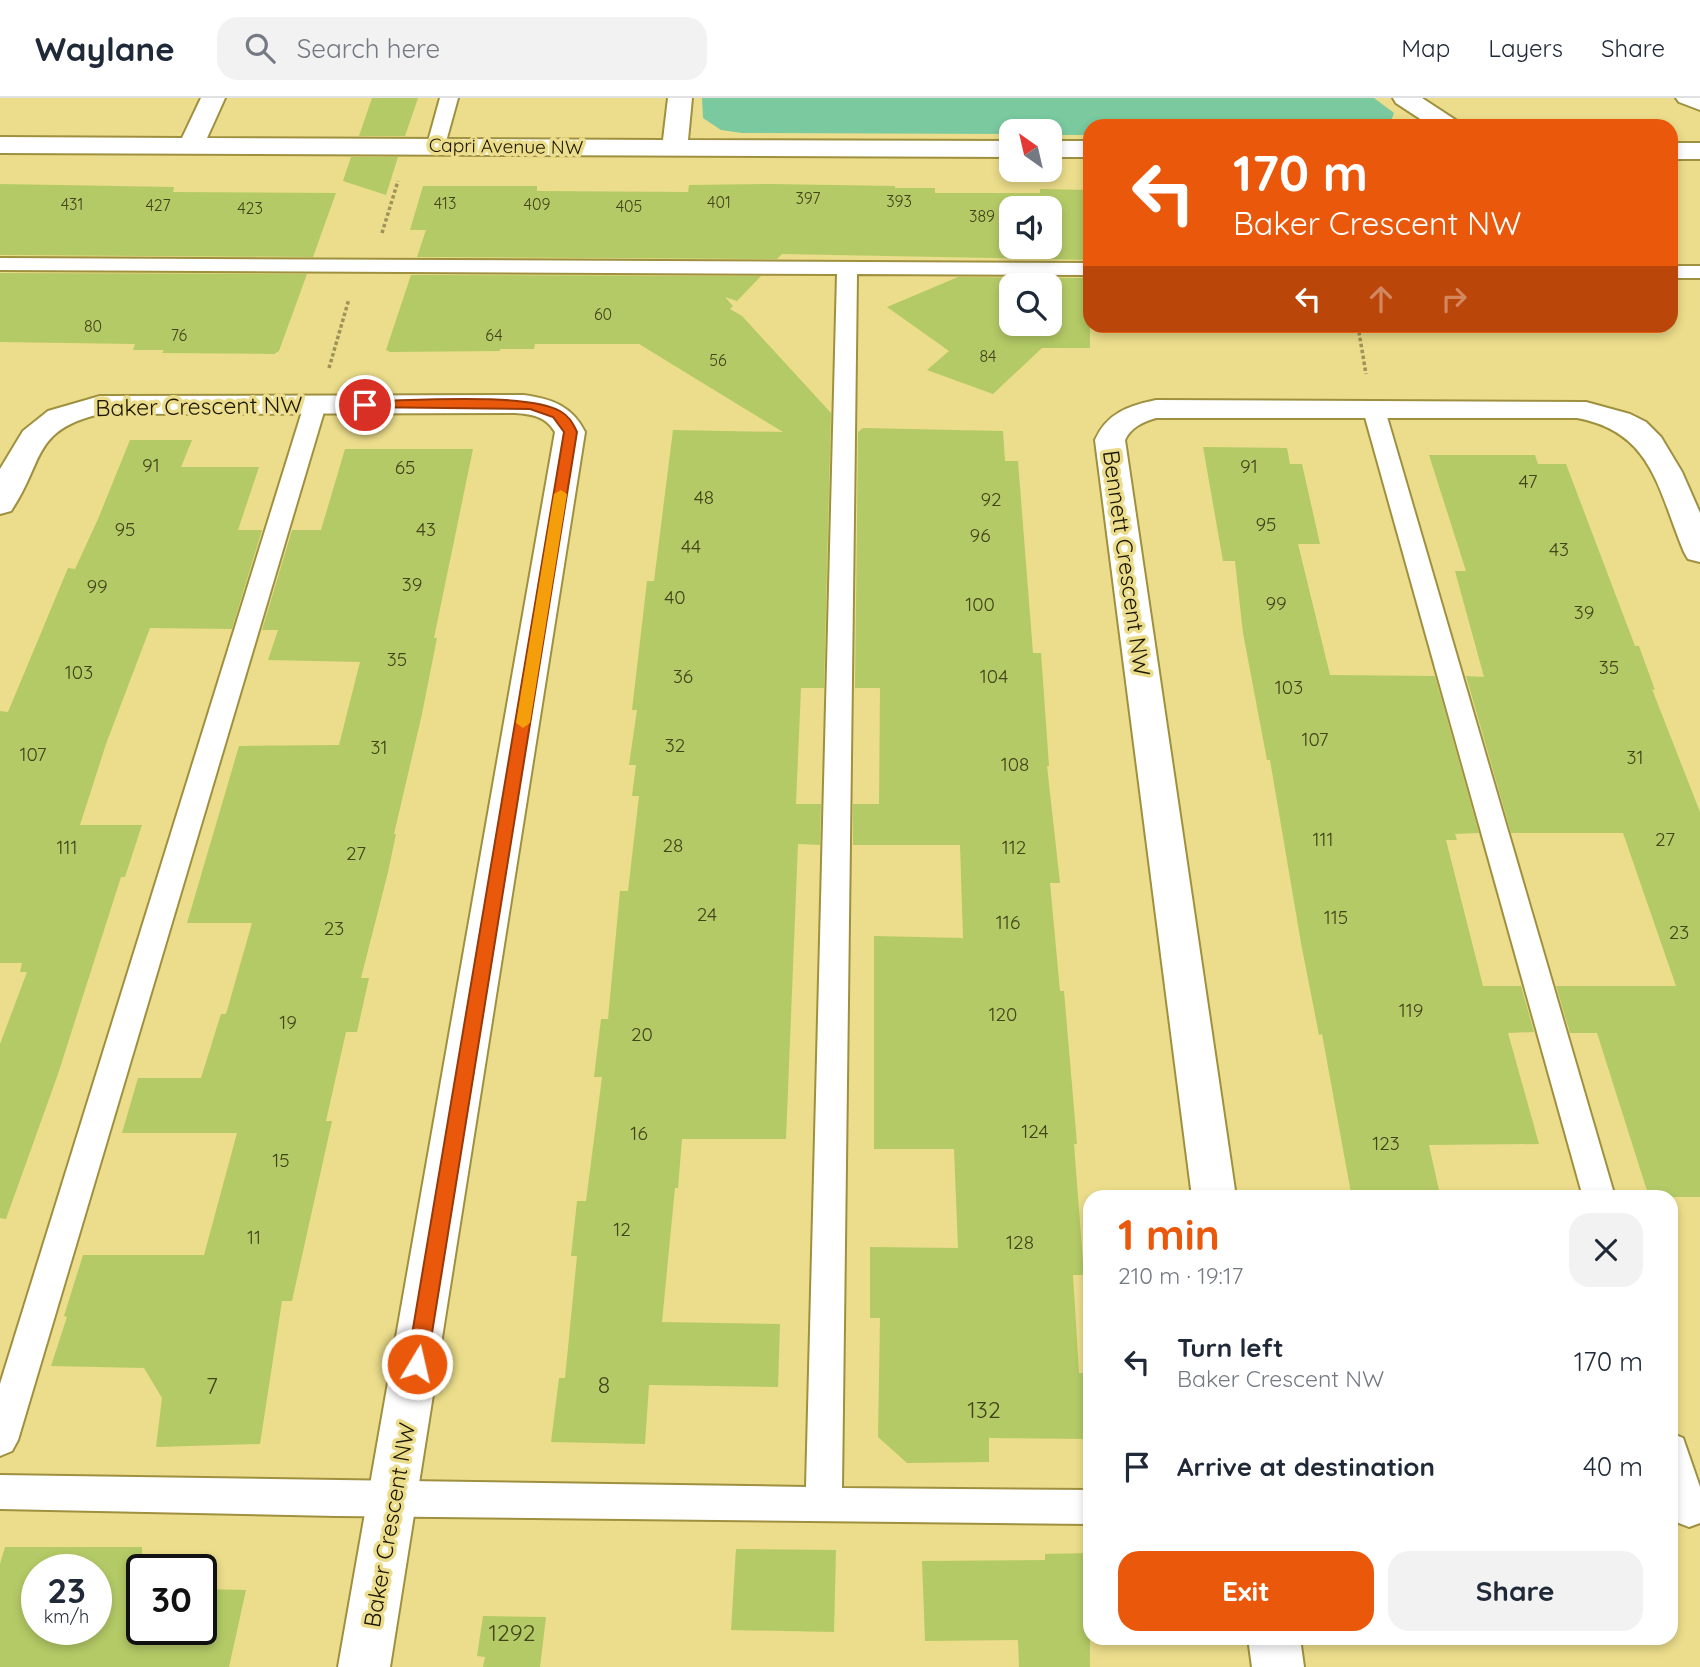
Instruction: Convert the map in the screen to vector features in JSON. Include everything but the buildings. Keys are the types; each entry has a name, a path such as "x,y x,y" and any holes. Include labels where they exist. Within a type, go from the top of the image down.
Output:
{"street":[{"path":"191,145 213,98"},
{"path":"675,148 680,98"},
{"path":"1405,98 1437,119"},
{"name":"Capri Avenue NW","path":"0,145 999,149"},
{"path":"1062,149 1083,149"},
{"path":"1678,150 1700,151"},
{"name":"Baker Crescent NW","path":"0,503 35,432 61,415 100,405 531,405 557,414 566,422 570,432 364,1667"},
{"name":"Bennett Crescent NW","path":"1212,1190 1110,440 1118,424 1126,418 1156,409 1577,410 1619,421 1642,434 1653,446 1700,552"},
{"path":"1275,1645 1278,1667"}],"lane":[{"path":"436,145 449,98"},
{"path":"1685,98 1700,105"},
{"path":"0,264 1083,269"},
{"path":"824,1504 847,268"},
{"path":"1678,272 1700,272"},
{"path":"0,1440 315,405"},
{"path":"1374,410 1597,1190"},
{"path":"1678,1476 1687,1510"},
{"path":"0,1492 1083,1507"}],"path":[{"path":"1359,333 1374,410"}],"green space":[{"path":"702,98 1374,98 1394,113 1392,119 1083,119 1083,135 1062,135 1062,119 999,119 999,134 742,133 721,130 703,118"}],"slow traffic":[{"path":"523,723 561,494"}],"route":[{"path":"365,405 531,405 557,414 566,422 570,432 417,1364"}]}
